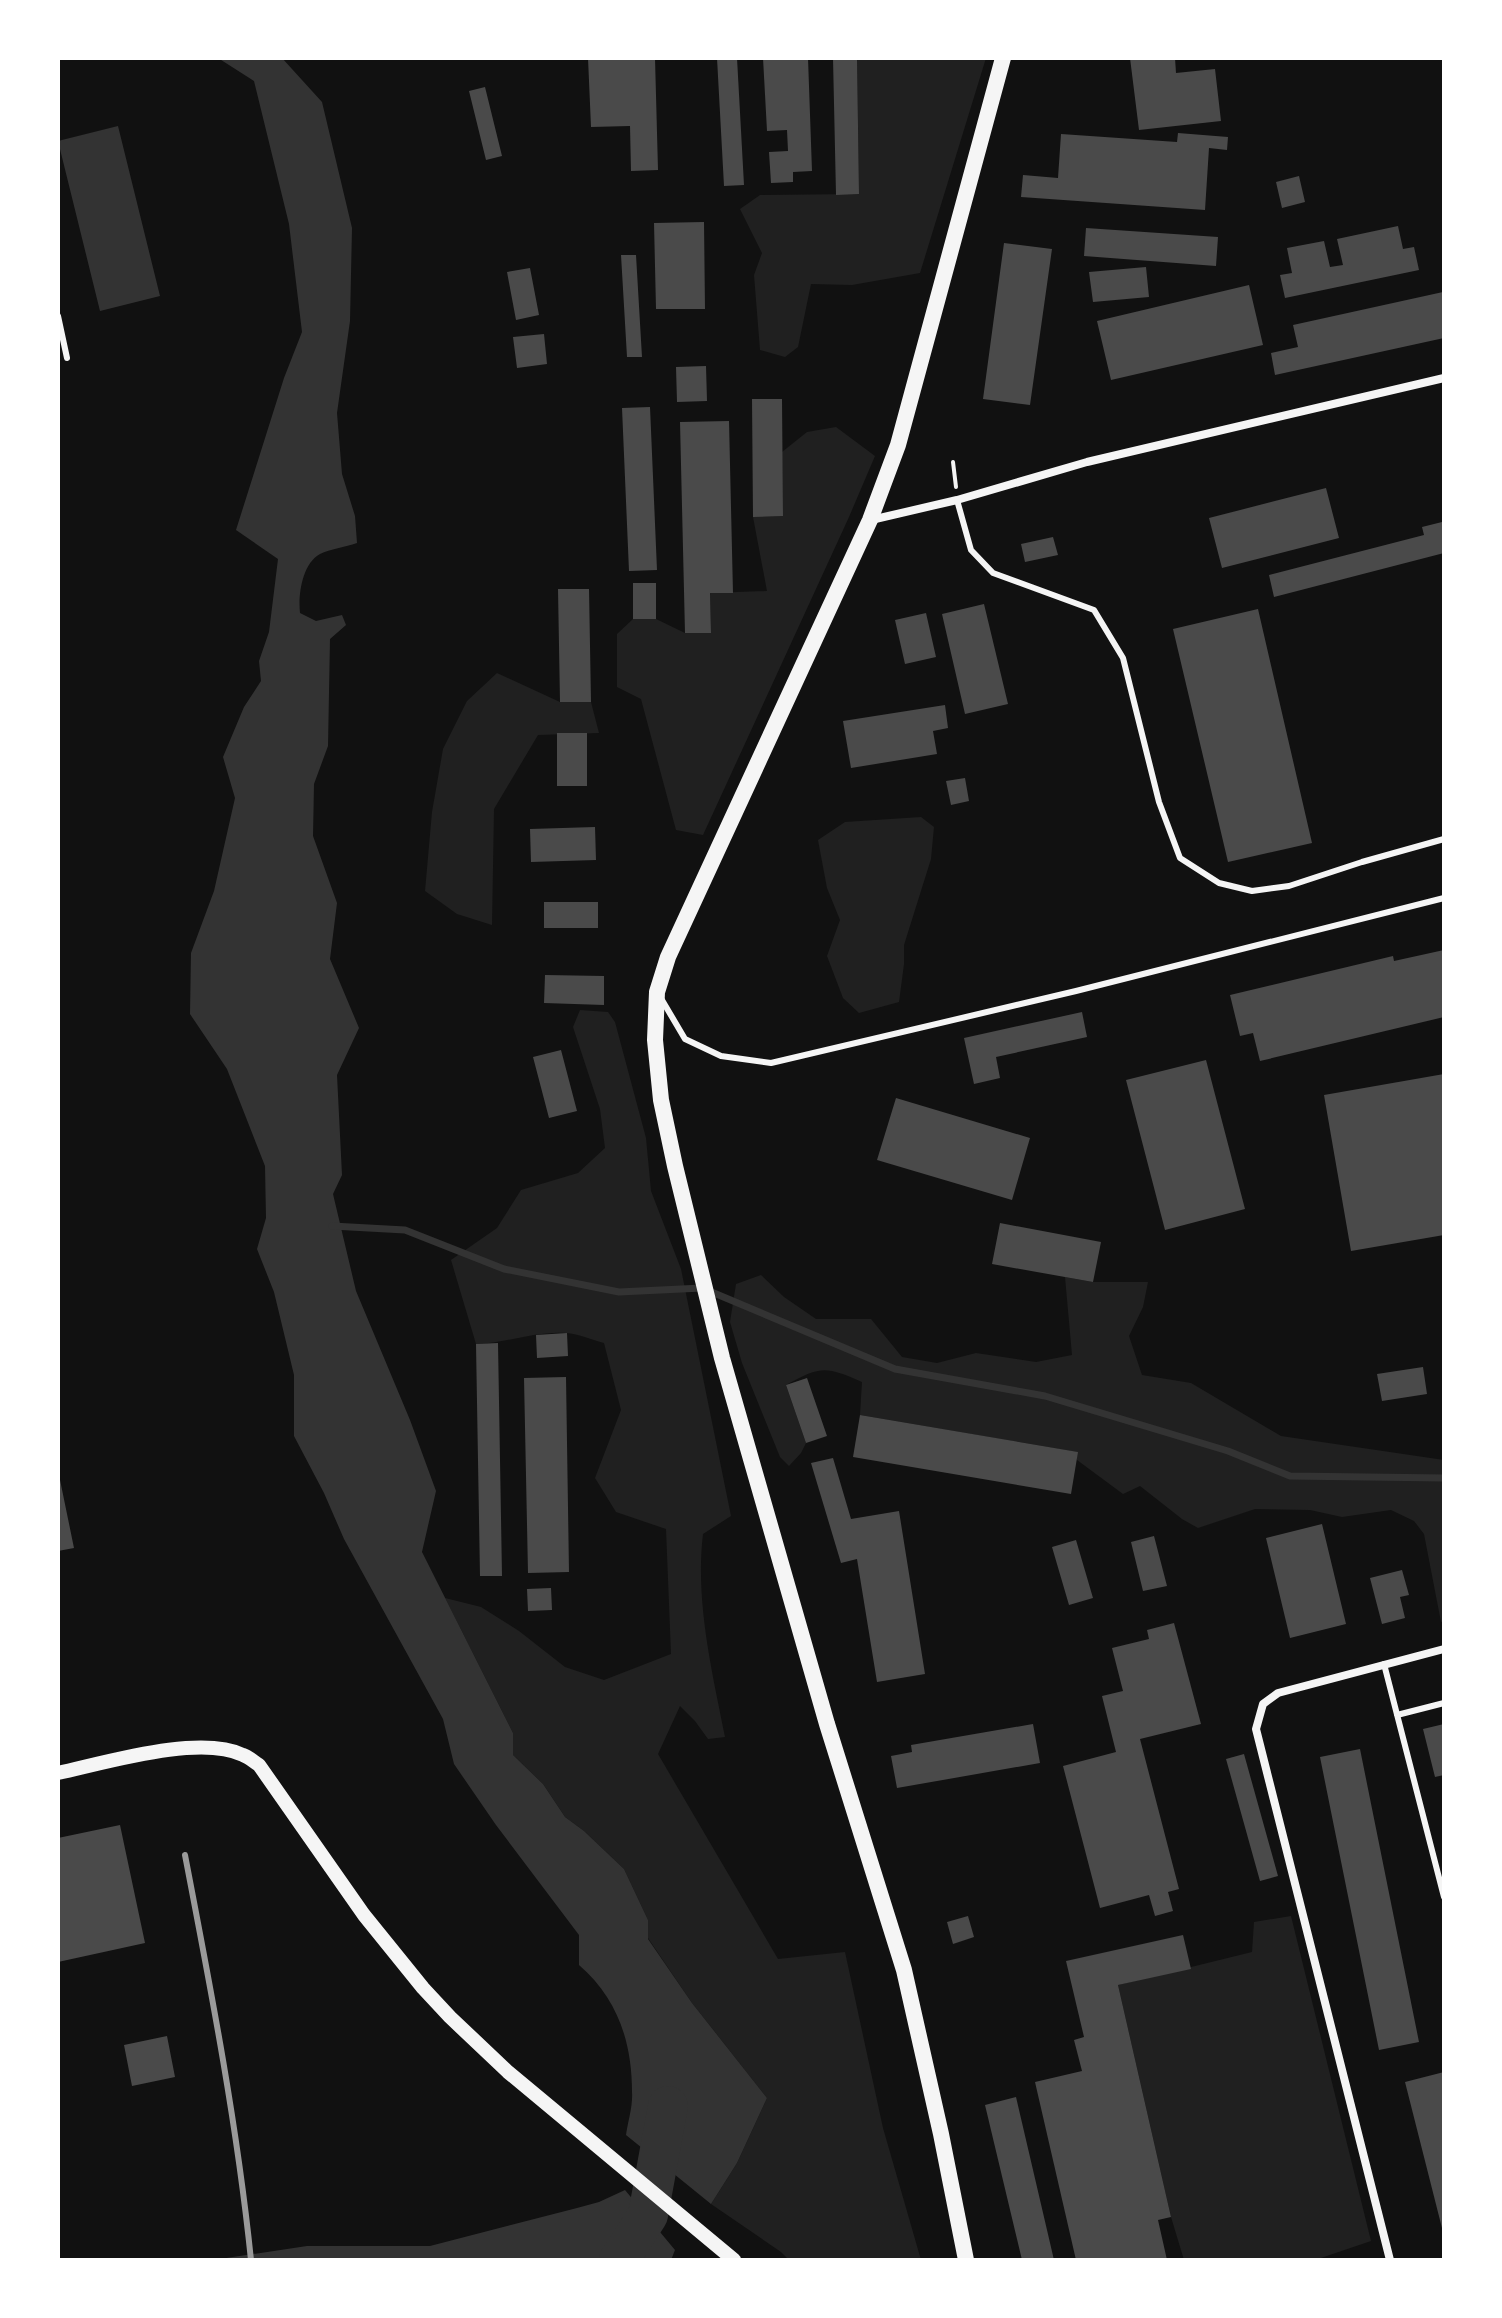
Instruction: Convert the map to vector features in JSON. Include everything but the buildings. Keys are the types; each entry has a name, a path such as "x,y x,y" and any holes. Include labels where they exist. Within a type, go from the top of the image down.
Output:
{"main road":[{"path":"966,2260 904,1970 827,1724 722,1358 661,1100 655,1040 657,992 668,957 870,520 898,445 1003,58"}],"street":[{"path":"870,520 957,500 1087,462 1444,378"},
{"path":"1390,2260 1256,1729 1263,1704 1278,1693 1444,1649"},
{"path":"58,1773 163,1751 193,1748 226,1750 243,1755 259,1765 364,1915 423,1988 477,2044 734,2260"}],"lane":[{"path":"58,316 67,358"},
{"path":"957,500 971,550 993,573 1094,610 1102,622 1123,658 1159,802 1180,858 1219,883 1252,891 1289,886 1444,839"},
{"path":"657,992 685,1039 721,1056 771,1063 1076,991 1444,898"},
{"path":"1384,1664 1444,1897"},
{"path":"1397,1715 1444,1703"}],"path":[{"path":"953,462 957,500"}],"shaded area":[{"path":"218,58 282,58 322,102 352,228 350,321 337,413 342,474 355,516 357,543 324,552 314,559 302,580 300,606 300,613 316,621 342,615 346,625 330,639 328,746 314,784 313,836 337,903 330,959 359,1028 337,1075 342,1175 333,1194 356,1291 436,1491 422,1552 513,1733 513,1755 543,1784 565,1817 624,1869 648,1920 648,1939 692,2003 767,2098 737,2163 711,2204 626,2135 632,2097 629,2055 612,2006 579,1965 579,1935 454,1764 443,1719 344,1539 294,1436 294,1375 274,1292 257,1249 266,1218 265,1166 227,1069 190,1014 191,953 214,891 235,798 223,757 244,707 261,681 259,661 269,632 278,559 236,530 284,378 302,332 289,224 254,81"},
{"path":"857,58 986,58 920,273 852,285 811,284 798,347 785,357 760,350 754,275 762,253 740,209 760,195 859,194"},
{"path":"118,126 160,296 100,311 58,141"},
{"path":"836,427 875,456 703,835 676,830 641,699 617,687 617,634 633,619 656,619 685,633 711,633 710,593 767,591 753,517 783,516 782,452 807,432"},
{"path":"497,673 560,702 591,702 599,733 538,735 494,809 492,925 457,914 425,891 432,812 443,749 467,701"},
{"path":"921,817 934,827 931,859 904,945 899,1002 859,1013 843,998 827,956 840,920 827,888 818,840 845,822"},
{"path":"580,1010 608,1012 615,1022 646,1138 651,1191 681,1269 731,1516 703,1534 701,1559 706,1636 725,1737 708,1739 680,1706 658,1754 778,1959 845,1952 883,2128 921,2260 789,2260 711,2204 737,2163 767,2098 692,2003 648,1938 648,1920 624,1869 565,1817 543,1784 513,1755 513,1733 445,1598 481,1607 519,1631 565,1667 604,1680 671,1654 666,1529 616,1512 595,1478 621,1410 604,1343 555,1333 476,1344 451,1260 497,1228 521,1190 578,1173 605,1148 600,1109 573,1027"},
{"path":"761,1275 784,1297 816,1319 871,1319 902,1357 937,1363 976,1353 1036,1362 1072,1355 1065,1277 1093,1282 1148,1282 1143,1307 1129,1336 1142,1375 1191,1383 1281,1436 1444,1460 1444,1621 1441,1622 1424,1534 1414,1521 1391,1510 1342,1517 1310,1510 1255,1509 1198,1528 1140,1486 1123,1494 1077,1460 1077,1452 860,1415 862,1382 831,1371 816,1371 786,1385 806,1443 789,1466 780,1457 742,1363 730,1322 736,1284"},
{"path":"1291,1916 1371,2241 1315,2260 1184,2260 1171,2217 1118,1985 1252,1952 1254,1922"},
{"path":"625,2190 675,2250 671,2260 213,2260 307,2246 430,2246 599,2202"}],"waterway":[{"path":"332,1226 405,1230 504,1269 619,1292 702,1288 895,1369 1045,1396 1228,1451 1290,1476 1444,1478"},
{"path":"619,2260 648,2215 668,2106"}],"railway":[{"path":"185,1855 231,2108 251,2260"}]}
